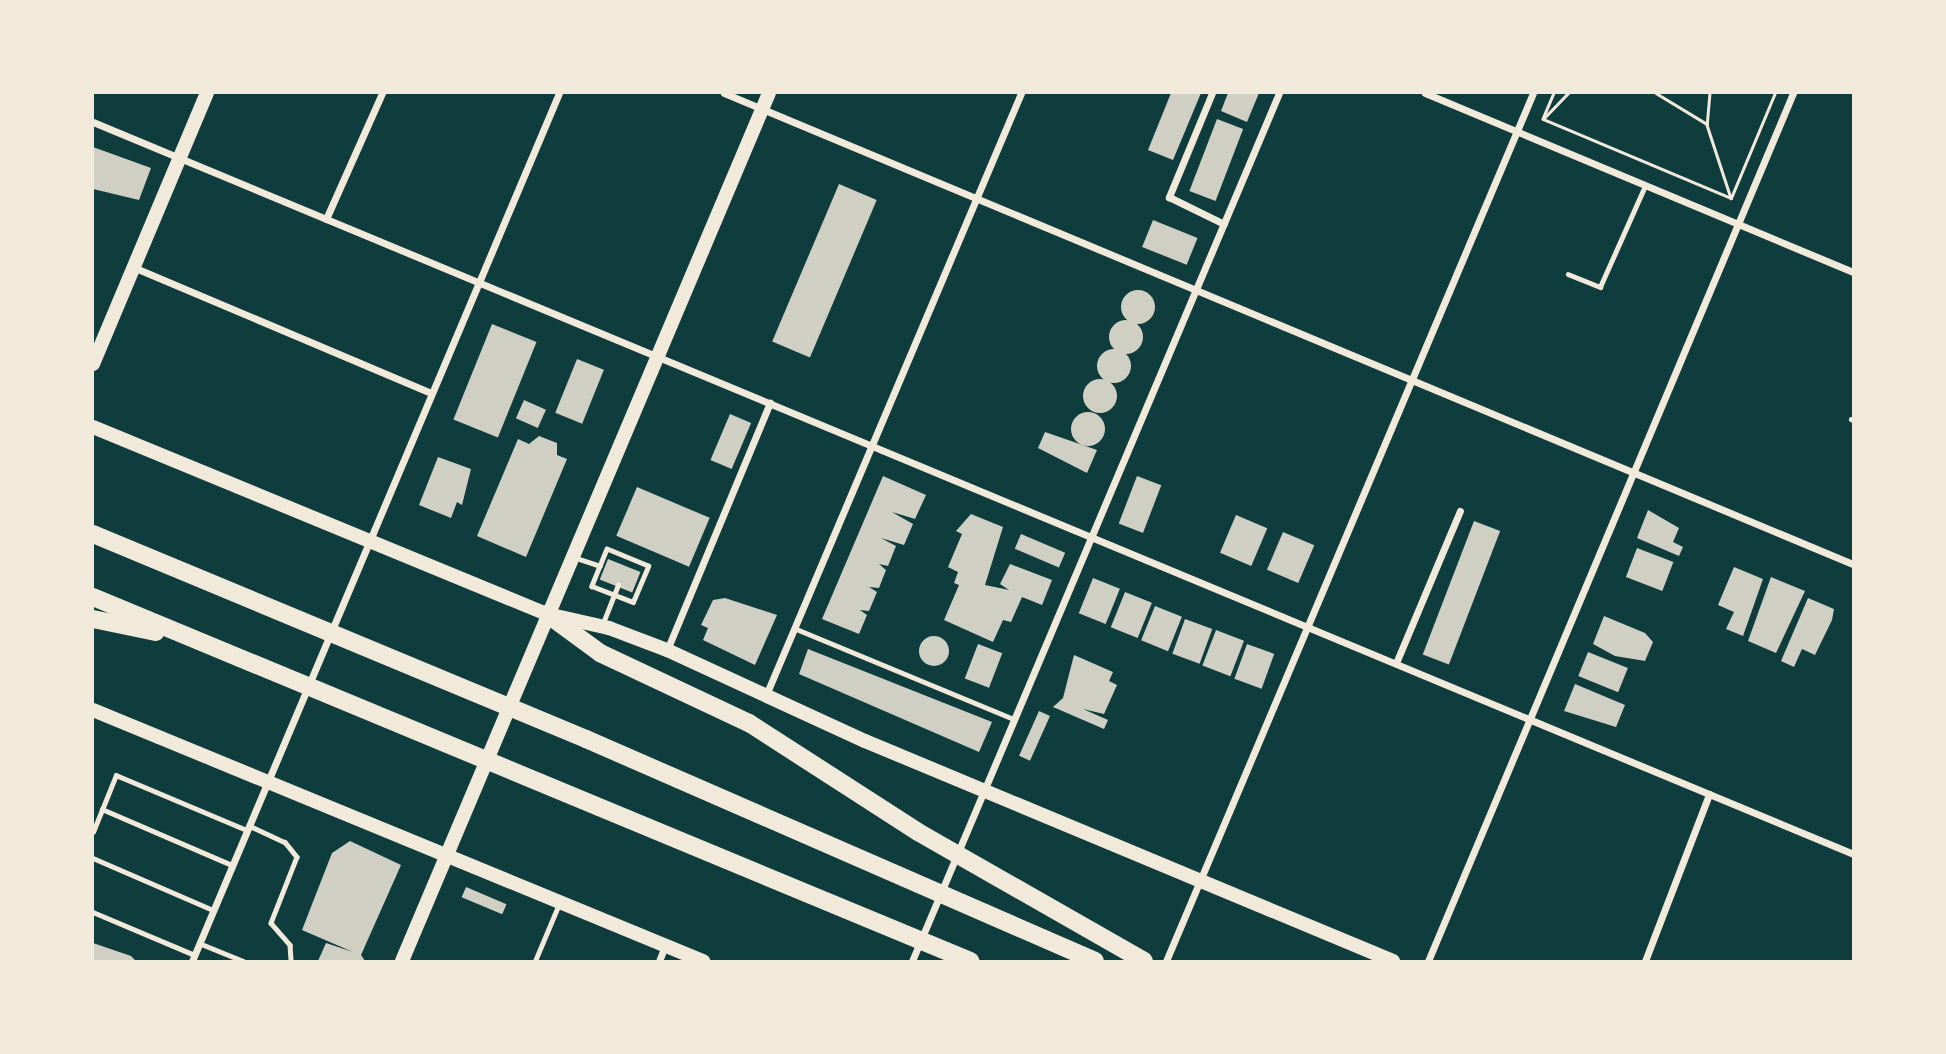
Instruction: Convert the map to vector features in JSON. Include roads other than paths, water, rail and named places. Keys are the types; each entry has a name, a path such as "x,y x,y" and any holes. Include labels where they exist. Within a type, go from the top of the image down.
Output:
{"highway":[{"path":"93,534 586,739 1095,961"},
{"path":"93,597 843,911 970,961"},
{"path":"547,614 600,653 760,729 918,832 1144,961"},
{"path":"93,619 197,641"},
{"path":"843,911 942,961"}],"main road":[{"path":"93,364 207,93"},
{"path":"402,961 769,93"},
{"path":"93,427 547,614 602,626 667,650 983,790 1393,961"},
{"path":"93,710 703,961"}],"street":[{"path":"326,219 382,93"},
{"path":"193,958 475,282 559,93"},
{"path":"724,93 1853,564"},
{"path":"766,695 1021,93"},
{"path":"1212,93 1169,197 1224,223"},
{"path":"912,961 1279,93"},
{"path":"1425,93 1853,272"},
{"path":"1166,961 1533,93"},
{"path":"1428,961 1793,93"},
{"path":"93,122 1853,854"},
{"path":"133,267 429,393"},
{"path":"667,650 770,403"},
{"path":"1396,663 1460,511"},
{"path":"1645,961 1709,794"},
{"path":"659,961 665,945"}],"lane":[{"path":"1568,274 1600,287 1645,185"},
{"path":"607,549 628,561 648,566 633,602 592,586 600,566 607,549"},
{"path":"572,556 600,566"},
{"path":"602,626 618,585"},
{"path":"794,628 1014,719"},
{"path":"93,832 116,775 294,848 297,857 271,923 290,946 291,961"},
{"path":"102,809 233,865"},
{"path":"93,858 214,911"},
{"path":"535,961 560,901"},
{"path":"93,912 193,958"},
{"path":"200,943 243,961"}]}
